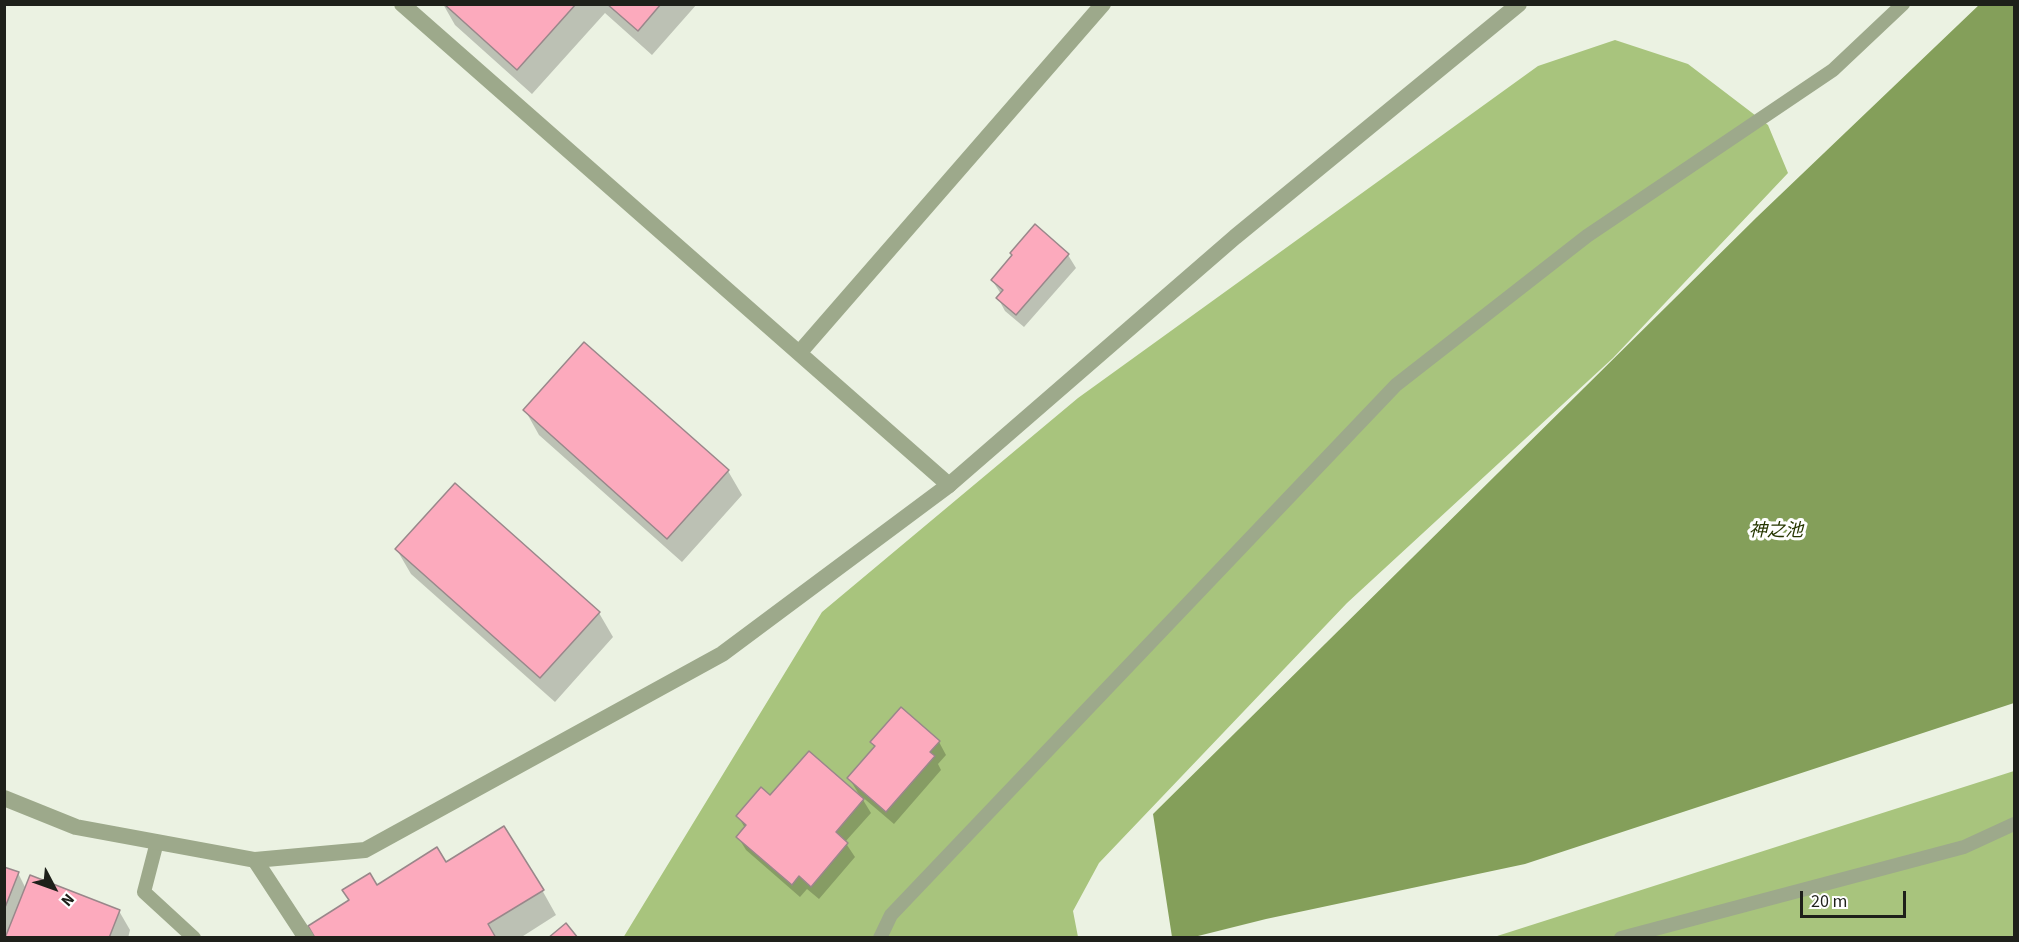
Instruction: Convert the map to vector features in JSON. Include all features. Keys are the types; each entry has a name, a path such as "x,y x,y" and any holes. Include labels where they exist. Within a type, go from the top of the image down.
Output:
{"street":[{"path":"402,4 949,484"},
{"path":"800,352 1103,4"},
{"path":"4,798 76,826 255,860 365,850 722,654 949,484 1235,237 1520,4"},
{"path":"255,860 306,938"}],"lane":[{"path":"880,938 891,915 1396,385 1587,236 1833,70 1902,4"},
{"path":"1621,938 1964,847 2014,824"},
{"path":"157,842 144,892 194,938"}],"shaded area":[{"path":"1615,40 1688,64 1768,125 1788,173 1613,358 1347,603 1099,863 1073,911 1078,937 623,938 822,612 1078,398 1538,66"},
{"path":"2014,771 2014,937 1494,937"}],"water":[{"name":"神之池","path":"1980,4 2014,5 2014,703 1525,864 1266,919 1194,937 1172,937 1153,814 1757,217"}],"building":[{"path":"444,4 576,4 517,70"},
{"path":"607,4 661,4 638,31"},
{"path":"1035,224 1069,254 1016,315 996,298 1003,290 991,280"},
{"path":"584,342 729,470 667,539 523,410"},
{"path":"455,483 600,612 540,678 395,549"},
{"path":"901,707 940,741 930,752 935,756 886,812 847,778 875,746 870,742"},
{"path":"809,751 864,799 836,832 848,843 811,887 799,876 792,885 736,837 746,825 736,816 761,787 770,795"},
{"path":"504,826 544,890 488,924 496,938 315,938 308,926 349,900 342,890 370,873 377,885 437,847 446,862"},
{"path":"4,867 19,872 4,910"},
{"path":"30,875 120,910 109,938 5,938"},
{"path":"566,923 578,938 548,938"}]}
